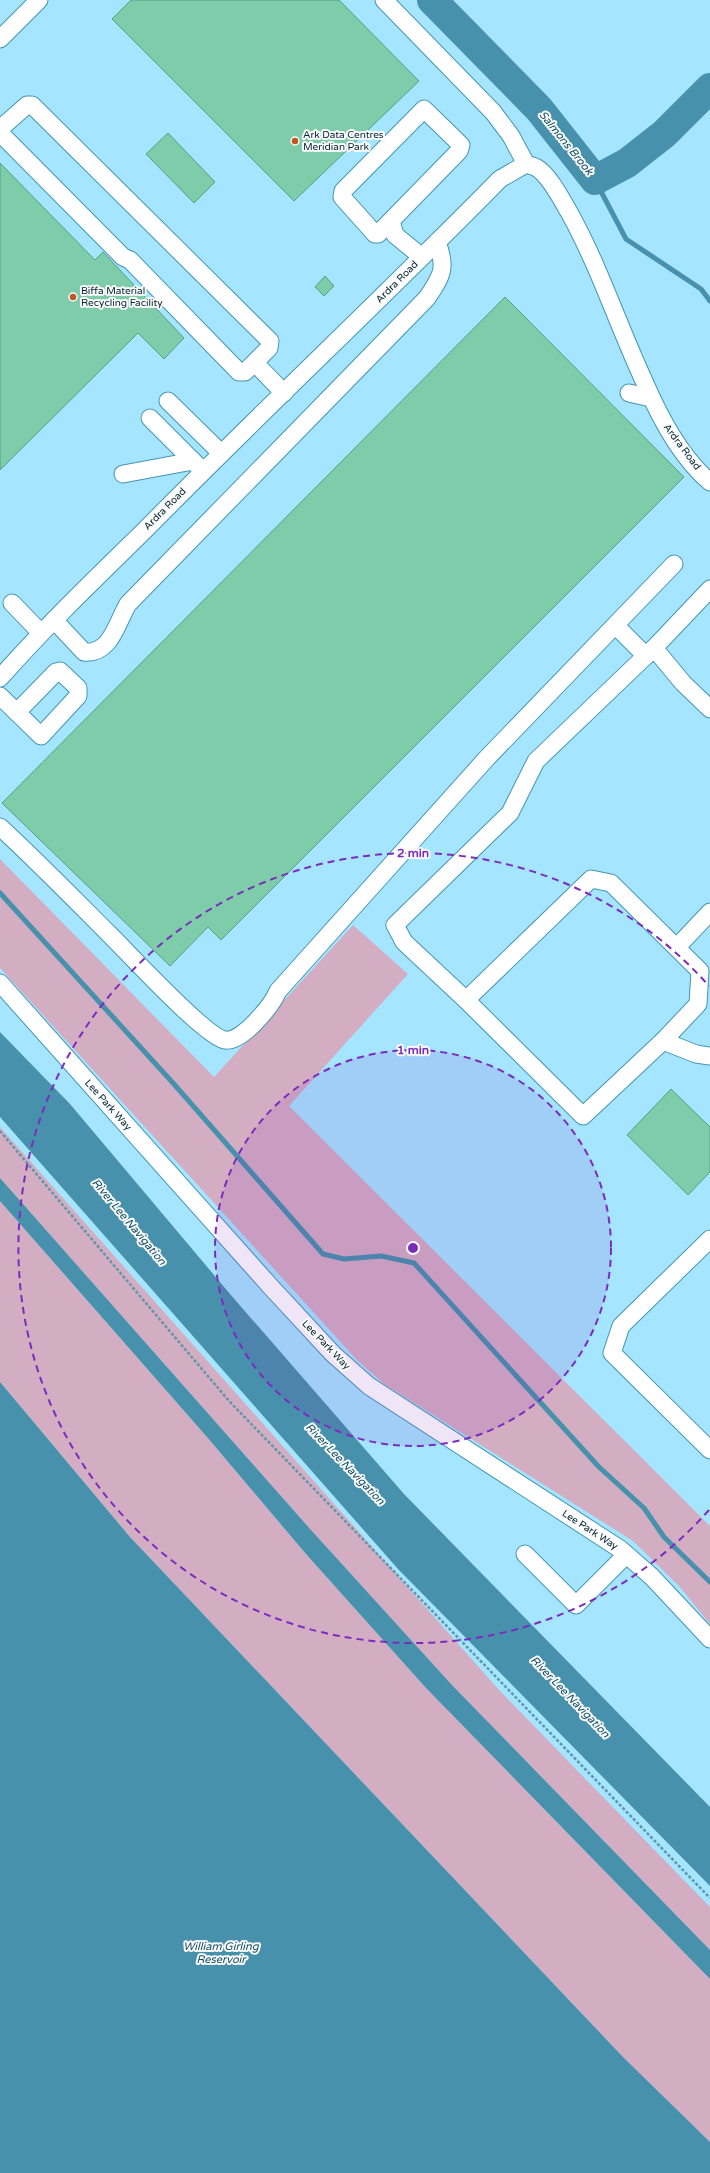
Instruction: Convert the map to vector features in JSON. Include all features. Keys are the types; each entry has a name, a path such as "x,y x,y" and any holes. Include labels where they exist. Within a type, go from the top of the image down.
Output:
{"street":[{"path":"0,39 40,0"},
{"path":"384,0 493,112 511,136 526,164"},
{"path":"26,105 32,105 270,341 269,348 255,363 245,372 239,372 130,260 123,257 1,134 1,128 26,105"},
{"path":"424,109 427,109 461,145 459,151 391,221 378,234 375,234 342,197 343,191 424,109"},
{"name":"Ardra Road","path":"4,674 198,466 221,453 284,393 500,179 526,164 538,168 547,179 580,231 651,398 663,421 682,450 710,482"},
{"path":"391,221 395,235 422,257"},
{"path":"54,620 84,652 93,653 102,649 112,638 119,618 128,604 427,298 442,275 442,256 437,242"},
{"path":"255,363 284,393"},
{"path":"629,393 651,398"},
{"path":"168,401 221,453"},
{"path":"150,418 198,466"},
{"path":"123,474 198,466"},
{"path":"0,827 158,984 214,1035 224,1040 231,1041 242,1036 274,1000 278,991 486,759 616,626 674,564"},
{"path":"466,1000 550,917 591,879 611,883 700,971 698,1004 663,1041 583,1116 466,1000 404,942 395,925 510,813 536,761 696,607 710,589"},
{"path":"12,603 41,633"},
{"path":"616,626 650,652 710,709"},
{"path":"0,696 17,712"},
{"path":"677,947 710,912"},
{"name":"Lee Park Way","path":"0,984 270,1286 351,1371 368,1386 626,1555 652,1577 710,1640"},
{"path":"663,1041 696,1054 710,1056"},
{"path":"710,1239 621,1326 612,1353 710,1450"},
{"path":"525,1554 576,1605 626,1555"}],"path":[{"path":"0,1131 229,1401 710,1898"}],"shaded area":[{"path":"0,859 214,1077 353,925 408,974 289,1106 710,1526 710,1624 679,1586 633,1541 384,1384 357,1360 0,968"},
{"path":"0,1127 499,1690 710,1907 710,1950 451,1684 311,1530 0,1178"},
{"path":"0,1201 207,1437 306,1554 426,1688 710,1979 710,2142 622,2056 130,1537 0,1382"}],"water":[{"name":"River Lee Navigation","path":"0,1032 70,1104 230,1294 404,1494 710,1807 710,1886 398,1569 0,1117"},
{"path":"0,1178 311,1530 451,1684 710,1950 710,1979 426,1688 306,1554 207,1437 0,1201"},
{"name":"William Girling Reservoir","path":"0,1382 130,1537 622,2056 710,2142 710,2173 0,2173"}],"building":[{"name":"Ark Data Centres Meridian Park","path":"131,0 339,0 419,81 294,201 112,19"},
{"path":"168,133 215,182 194,203 146,154"},
{"name":"Biffa Material Recycling Facility","path":"0,163 95,260 103,252 184,338 164,359 138,333 0,470"},
{"path":"325,276 334,286 324,296 315,287"},
{"path":"505,297 684,477 221,940 208,927 170,966 2,803"},
{"path":"671,1089 710,1127 710,1172 688,1195 627,1135"}],"waterway":[{"name":"Salmons Brook","path":"432,0 539,109 595,180 627,163 664,134 710,88"},
{"path":"595,180 626,239 701,289 710,301"},
{"path":"0,893 173,1083 323,1254 344,1259 381,1256 414,1263 599,1467 644,1508 664,1537 710,1582"}],"place":[{"name":"Ark Data Centres Meridian Park","path":"295,141"},
{"name":"Biffa Material Recycling Facility","path":"73,297"}]}
